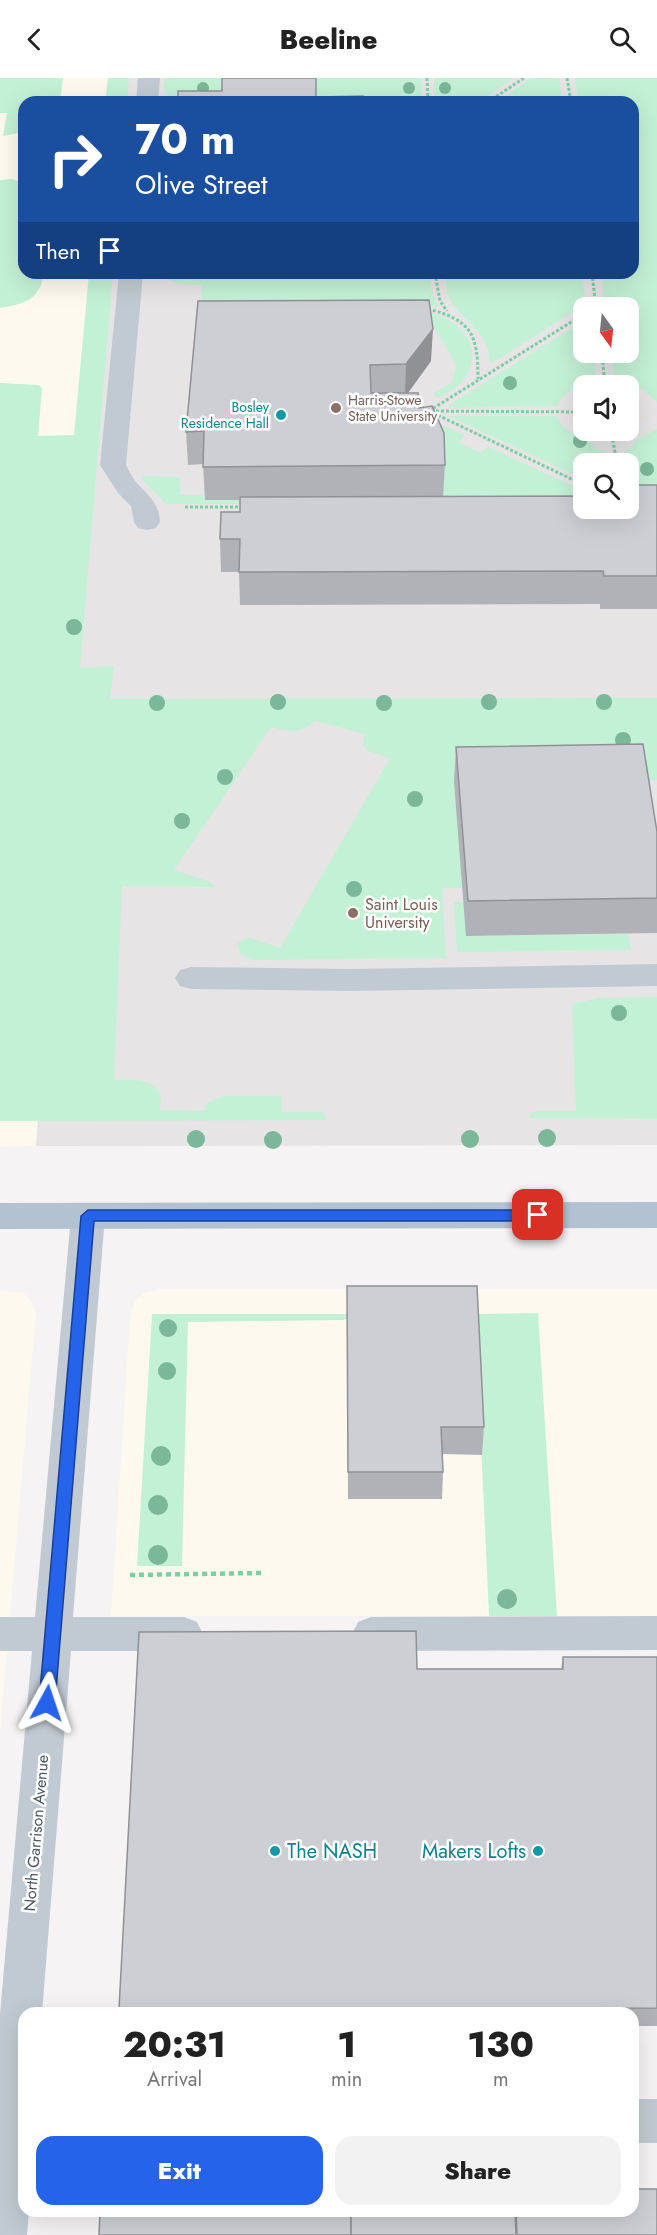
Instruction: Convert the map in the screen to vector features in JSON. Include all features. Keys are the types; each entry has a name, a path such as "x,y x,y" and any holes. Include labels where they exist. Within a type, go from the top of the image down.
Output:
{"main road":[{"path":"0,1216 657,1215"}],"street":[{"path":"148,96 149,78"},
{"path":"130,279 113,465 122,482 142,500 147,516"},
{"path":"191,978 339,980 657,975"},
{"name":"North Garrison Avenue","path":"21,2007 88,1216"},
{"path":"0,1634 216,1634"},
{"path":"332,1634 657,1634"},
{"name":"North Garrison Avenue","path":"5,2235 18,2050"},
{"path":"639,2121 657,2121"}],"path":[{"path":"427,78 428,96"},
{"path":"497,96 524,78"},
{"path":"567,78 570,96"},
{"path":"436,279 440,301 448,312"},
{"path":"593,279 594,297"},
{"path":"424,308 448,312 462,320 474,336 479,351 478,379"},
{"path":"429,411 573,321"},
{"path":"429,411 573,412"},
{"path":"429,411 573,480"},
{"path":"147,516 250,507"},
{"path":"130,1575 261,1573"}],"shaded area":[{"path":"0,78 120,78 118,96 18,96 18,279 102,279 36,1146 0,1147"},
{"path":"120,78 657,78 657,1145 36,1146 102,279 639,279 639,96 118,96"},
{"path":"160,1289 657,1289 657,1616 111,1616 130,1317 135,1301 144,1293"},
{"path":"0,1291 24,1293 33,1303 36,1313 0,1732"}],"green space":[{"path":"0,78 63,78 61,96 18,96 18,133 3,136 7,113 0,113"},
{"path":"108,78 129,78 128,96 106,96"},
{"path":"164,78 421,78 422,96 168,96 164,88"},
{"path":"434,78 514,78 488,96 435,96"},
{"path":"531,78 559,78 561,96 506,96"},
{"path":"575,78 657,78 657,402 639,388 639,375 614,375 612,363 639,363 639,297 604,297 602,279 639,279 639,96 577,96"},
{"path":"0,180 18,181 18,279 43,279 35,295 16,305 0,308"},
{"path":"88,279 112,279 80,668 114,666 110,699 657,698 657,780 454,782 463,888 442,888 446,958 253,960 240,952 238,943 248,937 280,948 390,758 368,751 363,745 364,734 315,721 294,731 271,727 174,870 211,882 215,887 122,886 114,1080 140,1081 152,1085 161,1095 160,1110 204,1111 207,1103 223,1096 281,1096 282,1112 323,1112 327,1120 0,1121 0,383 39,385 42,389 38,436 74,435"},
{"path":"166,279 430,279 431,289 438,307 429,306 199,333 202,285 172,282"},
{"path":"445,279 583,279 585,297 573,297 573,312 492,363 489,361 488,351 481,335 456,309 449,298"},
{"path":"426,311 437,314 458,326 470,345 472,355 470,367 464,379 438,398 433,394 452,382 456,366"},
{"path":"573,327 573,363 594,363 596,375 573,375 573,390 564,396 557,406 449,408 449,405"},
{"path":"449,416 556,416 561,424 573,434 573,441 588,441 598,450 603,451 603,453 573,453 573,474"},
{"path":"429,422 464,435 459,442 480,453 489,447 573,486 573,503 380,503"},
{"path":"657,429 657,502 639,495 639,453 625,453 639,439"},
{"path":"142,476 180,477 180,495 204,495 205,500 366,498 366,504 165,504"},
{"path":"454,902 464,902 467,936 628,934 631,950 457,952"},
{"path":"657,997 657,1119 528,1118 535,1111 576,1111 572,1004 599,998"},
{"path":"538,1313 557,1616 489,1616 475,1314"},
{"path":"152,1314 347,1314 347,1319 342,1320 188,1322 182,1566 137,1566"}],"building":[{"path":"222,78 316,78 316,96 178,96 178,91 222,91"},
{"name":"Bosley Residence Hall","path":"429,300 433,329 406,364 370,365 371,393 418,393 419,408 432,406 444,433 445,465 203,467 204,431 186,432 198,301"},
{"path":"639,485 657,485 657,576 604,576 603,571 239,572 240,539 220,539 221,512 240,512 240,497 573,496 573,519 639,519"},
{"path":"643,744 657,832 657,898 468,901 456,747"},
{"path":"347,1286 477,1286 484,1427 441,1427 443,1472 348,1472"},
{"path":"416,1631 417,1669 563,1669 563,1657 657,1657 657,2008 119,2007 139,1632"},
{"path":"639,2189 657,2189 657,2235 517,2235 516,2217 639,2217"},
{"path":"100,2217 351,2217 351,2235 99,2235"},
{"path":"351,2217 515,2217 516,2235 351,2235"}],"place":[{"name":"Harris-Stowe State University","path":"336,408"},
{"name":"Bosley Residence Hall","path":"281,415"},
{"name":"Saint Louis University","path":"353,913"},
{"name":"The NASH","path":"275,1851"},
{"name":"Makers Lofts","path":"538,1851"}],"route":[{"path":"47,1703 88,1216 538,1215"}]}
